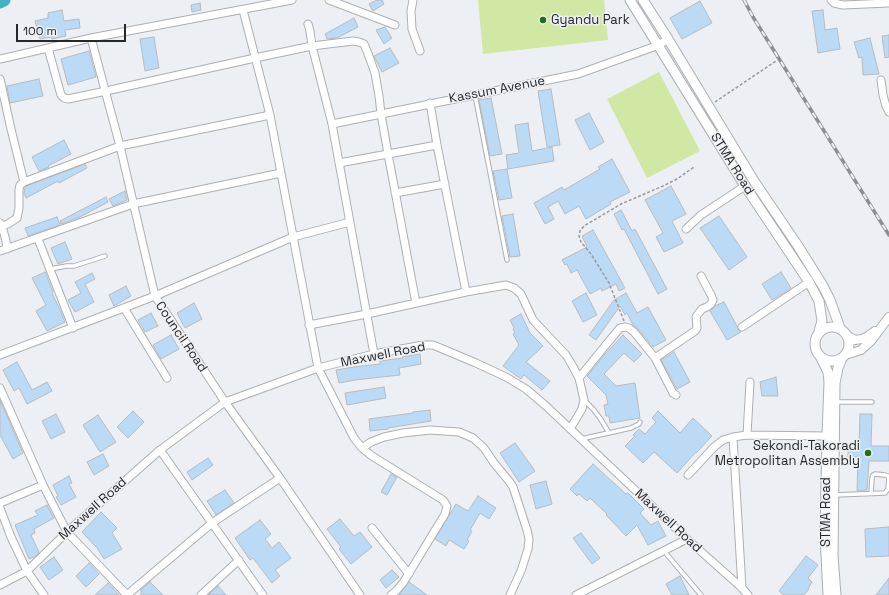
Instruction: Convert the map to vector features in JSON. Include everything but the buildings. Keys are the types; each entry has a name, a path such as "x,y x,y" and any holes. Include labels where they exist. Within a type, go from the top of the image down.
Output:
{"main road":[{"name":"STMA Road","path":"630,0 714,136 809,282 819,301 822,321 819,331"},
{"name":"STMA Road","path":"643,0 754,181 823,286 830,300 840,328"},
{"path":"832,326 840,328 848,336 849,342 849,349 844,357 836,361 828,361 821,358 816,353 814,345 815,338 819,331 825,327 832,326"},
{"name":"STMA Road","path":"836,595 833,556 835,383 836,375 844,357"},
{"name":"STMA Road","path":"821,358 828,372 829,382 825,534 828,595"}],"street":[{"path":"0,58 92,38 292,0"},
{"path":"329,0 395,26"},
{"path":"414,0 411,11 412,28 420,51"},
{"path":"831,0 834,3 843,5 889,3"},
{"path":"243,10 270,115 318,368 354,438 362,448 372,456 443,500 447,506 445,514 409,574 403,583 391,595"},
{"path":"308,24 312,46 332,124 374,354"},
{"name":"Council Road","path":"92,38 120,146 154,296 225,402 280,478 360,595"},
{"name":"Kassum Avenue","path":"332,124 578,74 659,45 668,39"},
{"path":"48,48 61,95 68,99 106,92 312,46 353,42 364,44 375,73 388,154 416,303"},
{"path":"0,79 24,182"},
{"path":"881,80 884,101 889,112"},
{"path":"430,103 466,292"},
{"path":"270,115 120,146 24,182 20,185 19,190 19,208 17,218 8,224 1,224 3,250 38,239 133,204 281,173"},
{"path":"339,163 437,145"},
{"path":"395,193 445,184"},
{"path":"686,229 701,215 746,186"},
{"path":"0,356 154,296 293,237 350,222"},
{"path":"38,239 73,328"},
{"path":"655,358 694,331 697,328 696,317 702,309 711,304 713,300 701,276"},
{"path":"742,327 809,282"},
{"path":"309,325 466,292 506,286 514,288 521,294 533,320 566,355 579,378 584,400 582,409 570,429"},
{"path":"124,308 167,378"},
{"path":"844,357 861,350 871,341 889,317"},
{"path":"848,336 855,340 862,339 882,326"},
{"path":"579,378 620,328 625,327 634,332 655,358 673,393 676,395"},
{"name":"Maxwell Road","path":"0,585 27,571 67,532 160,450 225,402 318,368 374,354 422,345 433,345 506,377 526,389 748,595"},
{"path":"747,435 750,382"},
{"path":"0,388 67,532 127,595 212,523 280,478"},
{"path":"362,448 371,442 384,437 430,430 458,432 473,438 484,448 512,487 529,539 528,549 521,571 510,595"},
{"path":"688,475 714,447 723,440 733,437 747,435 827,436"},
{"path":"733,437 742,588"},
{"path":"160,450 263,595"},
{"path":"0,503 44,485"},
{"path":"0,508 11,537 27,571 44,595"},
{"path":"372,528 409,574"},
{"path":"576,595 687,539"},
{"path":"201,595 239,560"}],"lane":[{"path":"474,94 507,260"},
{"path":"50,268 74,266 105,256"},
{"path":"584,400 600,418 609,433"},
{"path":"835,402 872,402"},
{"path":"580,439 631,428 640,422"},
{"path":"834,495 871,494 885,493 888,489 888,476 873,475 871,494"},
{"path":"664,551 701,595"}],"path":[{"path":"708,106 776,61"},
{"path":"625,327 609,283 591,254 581,242 579,236 580,230 584,226 621,204 677,179 694,167"}],"green space":[{"name":"Gyandu Park","path":"478,0 604,0 608,40 483,54"},
{"path":"659,72 700,151 647,178 607,99"}],"waterway":[{"path":"0,2 4,0"}],"railway":[{"path":"744,0 753,17 889,235"}],"place":[{"name":"Gyandu Park","path":"543,20"},
{"name":"Sekondi-Takoradi Metropolitan Assembly","path":"868,453"}]}
